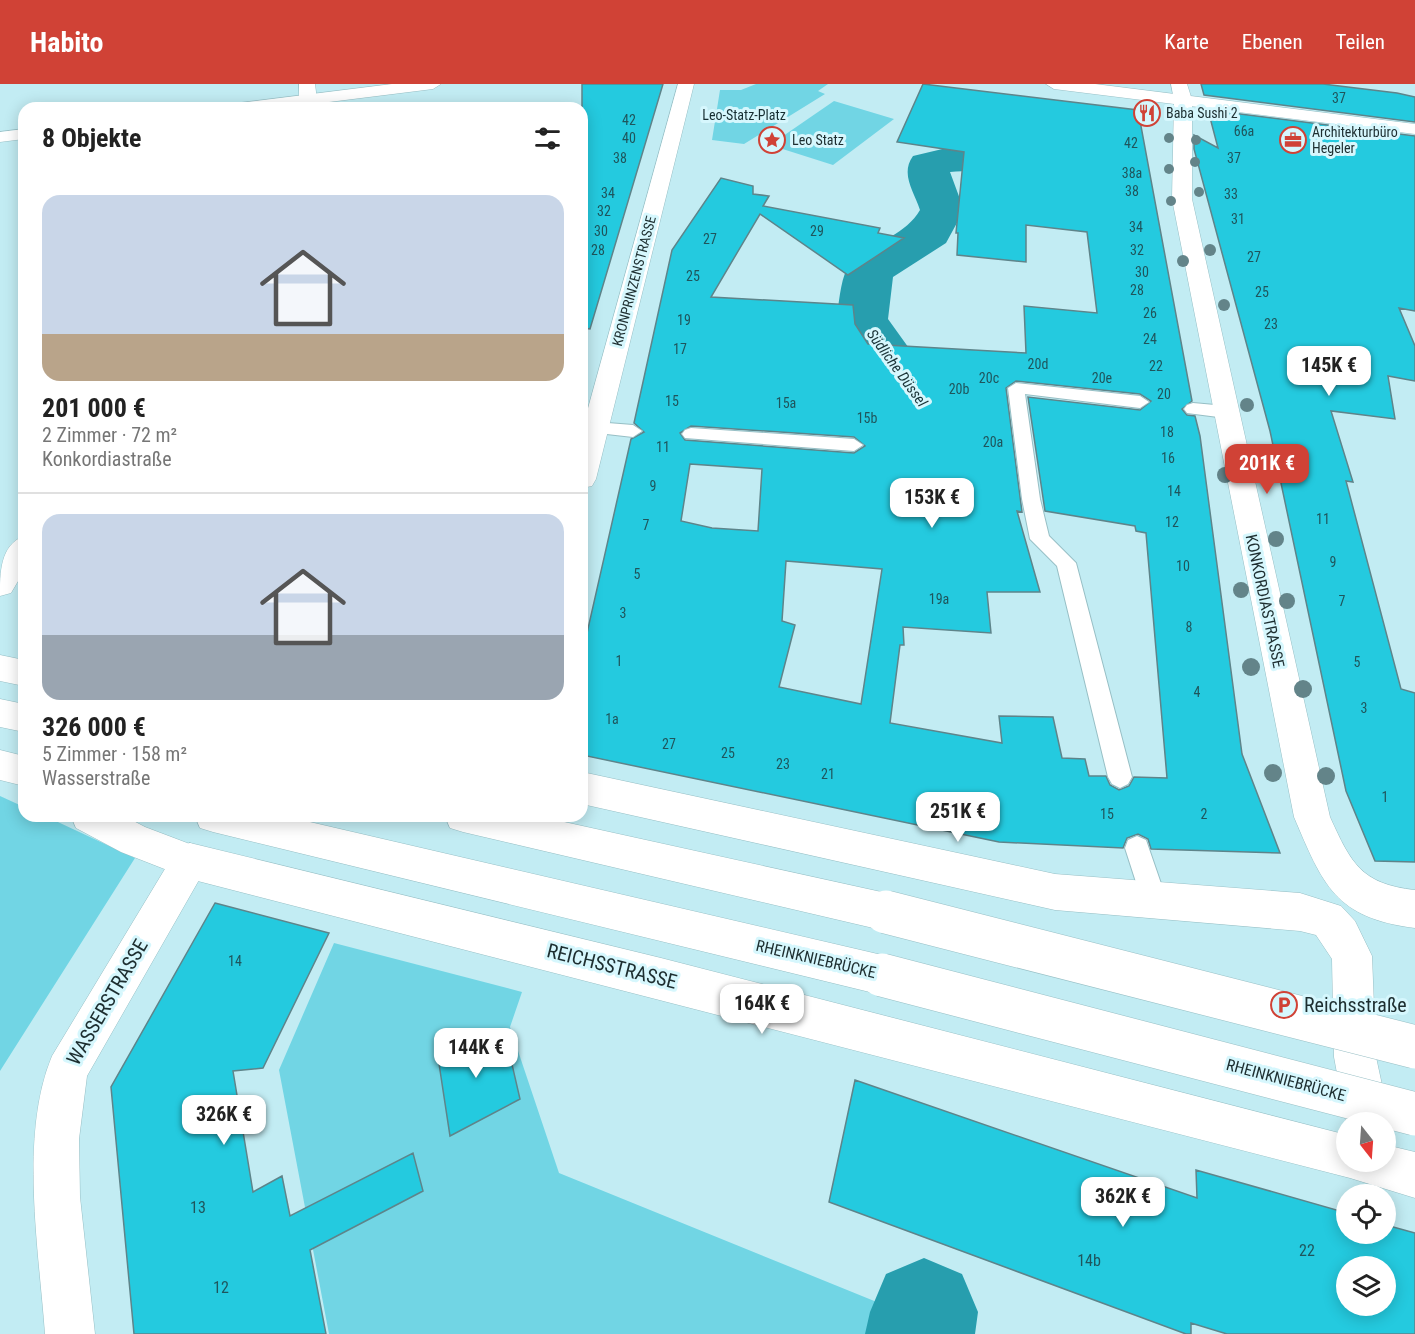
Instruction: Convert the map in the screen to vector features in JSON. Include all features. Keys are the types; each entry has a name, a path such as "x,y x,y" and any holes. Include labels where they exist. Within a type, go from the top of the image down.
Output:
{"main road":[{"path":"275,102 433,84"},
{"name":"KRONPRINZENSTRASSE","path":"588,455 686,84"},
{"path":"1054,84 1181,92 1415,129"},
{"name":"KONKORDIASTRASSE","path":"1181,92 1182,200 1312,817 1329,858 1356,892 1373,903 1415,909"},
{"path":"0,137 18,135"},
{"path":"0,585 18,556"},
{"path":"0,668 18,672"},
{"path":"0,713 18,717"},
{"path":"0,765 18,770"},
{"path":"588,789 1055,892 1300,912 1327,919 1341,935 1352,956 1355,1057 1366,1112"},
{"name":"REICHSSTRASSE","path":"100,822 134,840 190,861 661,978 1336,1154"},
{"name":"RHEINKNIEBRÜCKE","path":"238,822 882,975 1415,1114"},
{"path":"489,822 886,912 1415,1047"},
{"name":"WASSERSTRASSE","path":"70,1334 57,1197 57,1139 67,1071 190,861"}],"lane":[{"path":"1120,777 1066,563 1040,539 1031,499 1016,388 1140,402"},
{"path":"1193,409 1226,412"},
{"path":"595,428 633,430"},
{"path":"691,434 854,445"},
{"path":"1137,848 1154,901"}],"green space":[{"name":"Leo-Statz-Platz","path":"756,84 828,84 818,91 825,94 744,144 712,140 720,90 741,90"},
{"path":"834,101 894,119 833,165 770,145"},
{"path":"0,796 18,804 18,822 58,822 135,858 0,1071"},
{"path":"334,943 522,992 510,1027 559,1173 926,1322 925,1334 329,1334 279,1070"}],"building":[{"path":"582,84 663,84 590,329 588,329 588,102 582,102"},
{"path":"923,84 1138,110 1192,401 1182,409 1187,415 1195,416 1200,436 1242,754 1280,853 1151,849 1148,839 1138,834 1127,838 1123,848 999,842 588,756 588,629 631,439 644,432 634,423 672,250 721,178 753,186 753,194 769,196 763,206 880,228 878,233 904,238 848,275 760,214 711,297 853,305 855,324 868,344 1026,353 1024,306 1097,313 1087,232 1026,225 1026,262 957,255 958,233 956,233 964,152 897,142","holes":["1016,381 1140,394 1151,401 1140,410 1028,397 1045,511 1135,526 1136,531 1146,533 1167,778 1134,777 1129,786 1119,790 1110,785 1106,776 1089,776 1085,759 1062,758 1053,717 999,716 1002,743 890,723 900,645 904,645 903,627 991,633 987,592 1040,592 1017,511 1022,512 1006,388","691,426 854,437 865,446 854,453 685,440 680,433","690,464 762,469 758,531 712,528 681,521","786,561 882,569 861,704 779,687 795,625 782,621"]},
{"path":"1201,84 1323,84 1397,93 1415,97 1415,122 1204,95"},
{"path":"1208,110 1415,136 1415,311 1399,308 1415,346 1415,381 1388,376 1395,419 1331,411 1353,482 1346,481 1401,689 1415,693 1415,862 1375,861 1346,791 1270,431 1194,149 1194,135 1218,148"},
{"path":"215,903 329,933 263,1068 233,1071 253,1192 282,1176 290,1216 413,1153 423,1191 310,1250 326,1334 134,1334 111,1087"},
{"path":"505,1034 520,1099 450,1136 436,1044"},
{"path":"855,1080 1197,1198 1196,1170 1336,1210 1336,1244 1396,1244 1396,1228 1415,1233 1415,1334 1227,1334 1191,1323 1191,1334 829,1202"}],"waterway":[{"name":"Südliche Düssel","path":"938,429 862,320 870,271 930,233 942,210 929,177 928,165 940,160 974,159 1064,173"},
{"name":"Südliche Düssel","path":"920,1334 924,1312"}],"place":[{"name":"Baba Sushi 2","path":"1147,113"},
{"name":"Leo Statz","path":"772,140"},
{"name":"Architekturbüro Hegeler","path":"1293,140"},
{"name":"Reichsstraße","path":"1284,1005"}]}
